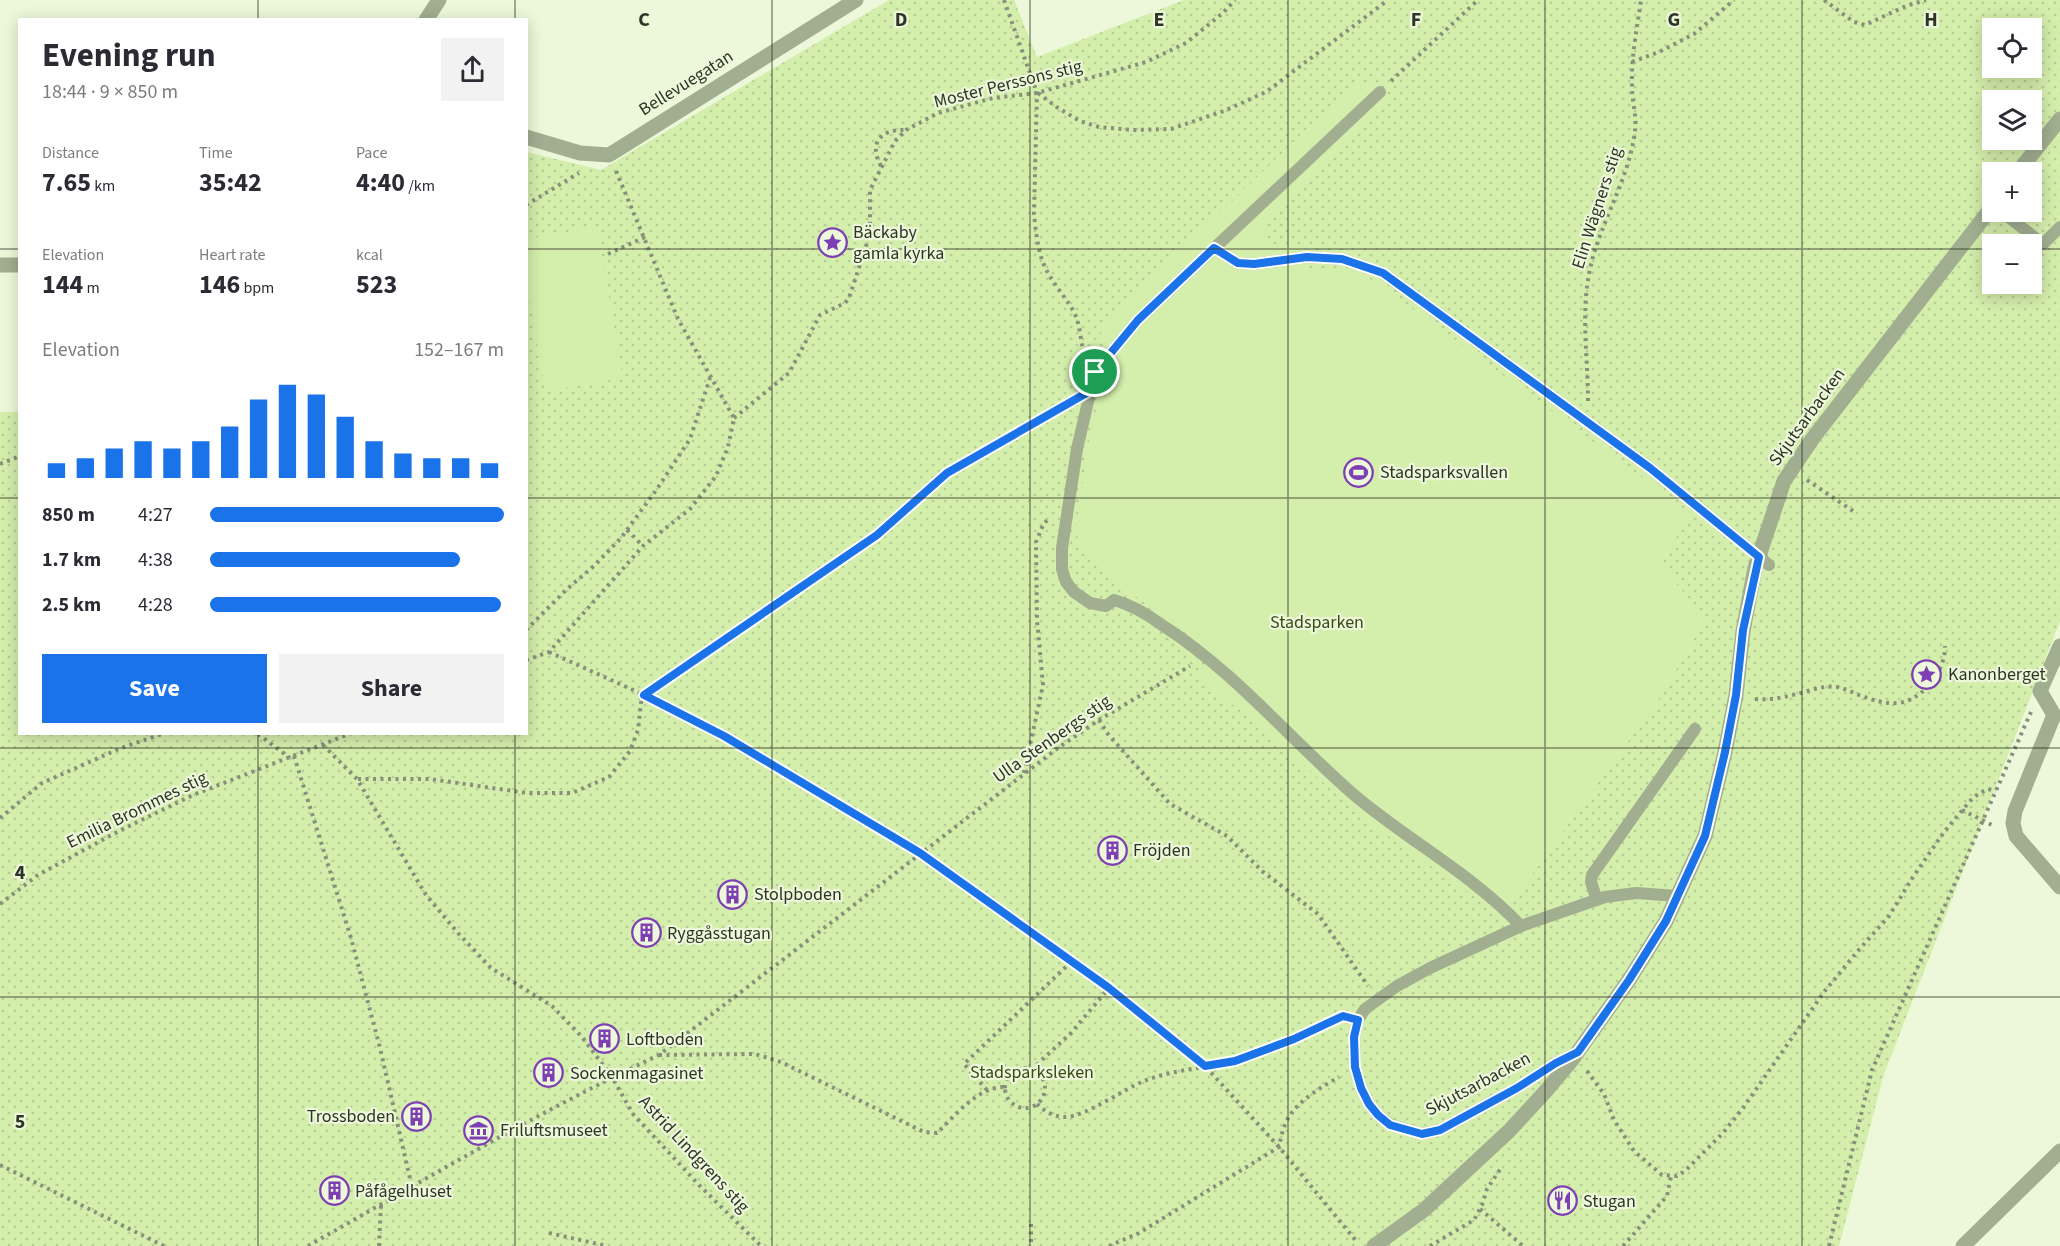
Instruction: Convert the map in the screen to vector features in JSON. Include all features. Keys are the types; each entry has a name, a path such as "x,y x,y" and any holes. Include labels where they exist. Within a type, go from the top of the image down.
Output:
{"street":[{"path":"427,18 439,0"},
{"name":"Bellevuegatan","path":"609,155 856,0"},
{"path":"2026,162 2060,119"},
{"path":"528,138 580,153 609,155"},
{"name":"Skjutsarbacken","path":"1575,1056 1629,980 1666,921 1705,836 1736,695 1743,630 1764,561 1784,481 1813,438 1982,220"},
{"path":"0,264 18,265"},
{"path":"2060,646 2040,691 2057,714 2015,811 2013,823 2016,836 2060,887"},
{"path":"1374,1246 1424,1210 1509,1131 1575,1056"},
{"path":"1963,1246 2060,1151"}],"lane":[{"path":"1380,92 1138,320 1095,372 1077,449 1062,548 1062,569 1066,582 1074,592 1090,603 1106,606 1114,600 1126,603 1177,634 1207,657 1354,795 1498,903 1521,926"},
{"path":"2015,222 2043,244 2060,227"},
{"path":"1214,248 1238,263 1254,264 1307,257 1342,259 1383,273 1650,468 1764,561"},
{"path":"1597,900 1591,882 1592,875 1695,729"},
{"path":"1358,1020 1365,1009 1397,986 1430,968 1521,926 1597,900 1636,893 1677,896"},
{"name":"Skjutsarbacken","path":"1358,1020 1354,1037 1356,1070 1369,1104 1390,1125 1422,1134 1440,1130 1517,1088 1556,1063 1575,1056"}],"path":[{"path":"1004,0 1037,93 1038,143 1034,214 1036,232 1047,272 1074,312 1079,324 1081,346 1095,372"},
{"name":"Moster Perssons stig","path":"734,418 789,373 820,315 845,303 849,298 870,234 870,190 895,141 906,130 938,113 993,98 1037,93 1146,62 1186,43 1223,13 1235,0"},
{"path":"1037,93 1073,117 1100,128 1171,129 1224,111 1266,92 1388,0"},
{"path":"1380,92 1478,0"},
{"name":"Elin Wägners stig","path":"1590,426 1585,316 1589,273 1601,233 1623,180 1636,130 1632,62 1641,0"},
{"path":"1632,62 1659,52 1694,34 1734,0"},
{"path":"1824,0 1854,22 1865,25 1906,6 1926,0"},
{"path":"882,167 876,157 876,145 880,138 886,132 906,130"},
{"path":"528,659 549,652 643,546 690,509 716,476 728,447 734,418 678,319 609,155"},
{"path":"528,204 581,171"},
{"path":"608,254 645,237"},
{"path":"528,628 594,566 627,530 657,489 690,439 711,376"},
{"path":"357,779 430,779 528,794 572,793 609,777 630,751 638,730 643,694 877,535 947,473 1090,391"},
{"path":"0,464 18,457"},
{"path":"1799,475 1852,511"},
{"path":"1024,773 1043,685 1037,620 1036,542 1043,525 1053,512 1071,499"},
{"path":"627,530 643,546"},
{"path":"1751,699 1769,700 1820,687 1838,687 1888,704 1900,704 1912,700 1933,681 1946,653 1945,646"},
{"path":"549,652 643,694 724,736 920,853 1109,988 1205,1066 1279,1147 1362,1246"},
{"name":"Ulla Stenbergs stig","path":"659,1055 1024,773 1099,720 1207,657"},
{"path":"1829,1246 1872,1070 2040,691"},
{"path":"1099,720 1108,734 1170,804 1227,836 1262,871 1318,914 1377,1000"},
{"path":"0,818 42,783 121,748 159,735"},
{"path":"259,735 292,757 351,938 380,1047 412,1187"},
{"name":"Emilia Brommes stig","path":"0,904 38,875 119,831 193,795 347,735"},
{"name":"Astrid Lindgrens stig","path":"323,745 357,779 426,895 458,933 491,968 552,1006 582,1037 612,1077 633,1114 699,1185 761,1246"},
{"path":"1575,1056 1604,1094 1614,1120 1634,1151 1662,1175 1677,1176 1723,1132 1743,1108 1824,992 1889,916 1925,859 1962,810 1978,794 1988,789 1996,792"},
{"path":"1962,810 1990,824"},
{"path":"987,1090 964,1064 1072,961"},
{"path":"1031,1070 1071,1033 1109,988"},
{"path":"1037,1104 1055,1116 1066,1118 1170,1072 1235,1061 1294,1039 1343,1016 1358,1020"},
{"path":"308,1246 612,1077 659,1055 755,1054 772,1059 924,1132 937,1133 981,1092 994,1087 1005,1087"},
{"path":"1027,1068 1031,1070 1037,1072 1043,1080 1045,1090 1042,1100 1023,1108 1014,1105 1007,1097 1005,1087 1009,1077 1017,1070 1027,1068"},
{"path":"1109,1246 1139,1233 1279,1147 1290,1115 1325,1085 1339,1076 1356,1070"},
{"path":"0,1165 153,1244 164,1246"},
{"path":"1623,1246 1667,1196 1671,1176"},
{"path":"379,1246 381,1204"},
{"path":"1480,1209 1523,1246"},
{"path":"1031,1224 1031,1246"},
{"path":"549,1233 607,1246"}],"green space":[{"name":"Stadsparken","path":"889,0 1014,0 1037,57 1184,0 2060,0 2060,621 1883,1077 1839,1246 0,1246 0,412 18,412 18,735 528,735 528,152 601,170"},
{"name":"Stadsparksvallen","path":"1353,84 1372,85 1388,100 1270,216 1266,234 1269,240 1288,248 1305,247 1309,268 1345,269 1375,281 1693,515 1658,562 1706,619 1661,696 1514,900 1483,903 1380,830 1328,787 1259,724 1203,683 1201,672 1214,654 1119,584 1079,547 1076,525 1091,428 1106,375 1110,370 1100,329"},
{"path":"597,227 623,378 545,391 528,289 528,239"}],"place":[{"name":"Bäckaby gamla kyrka","path":"832,242"},
{"name":"Stadsparksvallen","path":"1359,472"},
{"name":"Kanonberget","path":"1927,674"},
{"name":"Fröjden","path":"1112,850"},
{"name":"Stolpboden","path":"733,894"},
{"name":"Ryggåsstugan","path":"646,933"},
{"name":"Loftboden","path":"605,1039"},
{"name":"Sockenmagasinet","path":"549,1073"},
{"name":"Trossboden","path":"416,1116"},
{"name":"Friluftsmuseet","path":"479,1130"},
{"name":"Påfågelhuset","path":"334,1191"},
{"name":"Stugan","path":"1562,1201"}],"route":[{"path":"1214,248 1238,263 1270,263 1307,257 1342,259 1383,273 1650,468 1759,557 1743,630 1736,695 1725,752 1705,836 1666,921 1629,980 1578,1052 1440,1130 1422,1134 1390,1125 1369,1104 1361,1088 1355,1067 1354,1037 1358,1020 1351,1016 1343,1016 1294,1039 1235,1061 1205,1066 1109,988 920,853 724,736 644,695 877,535 947,473 1090,391 1095,372 1138,320 1214,248"}],"park label":[{"name":"Stadsparksleken","path":"1032,1072"}]}
